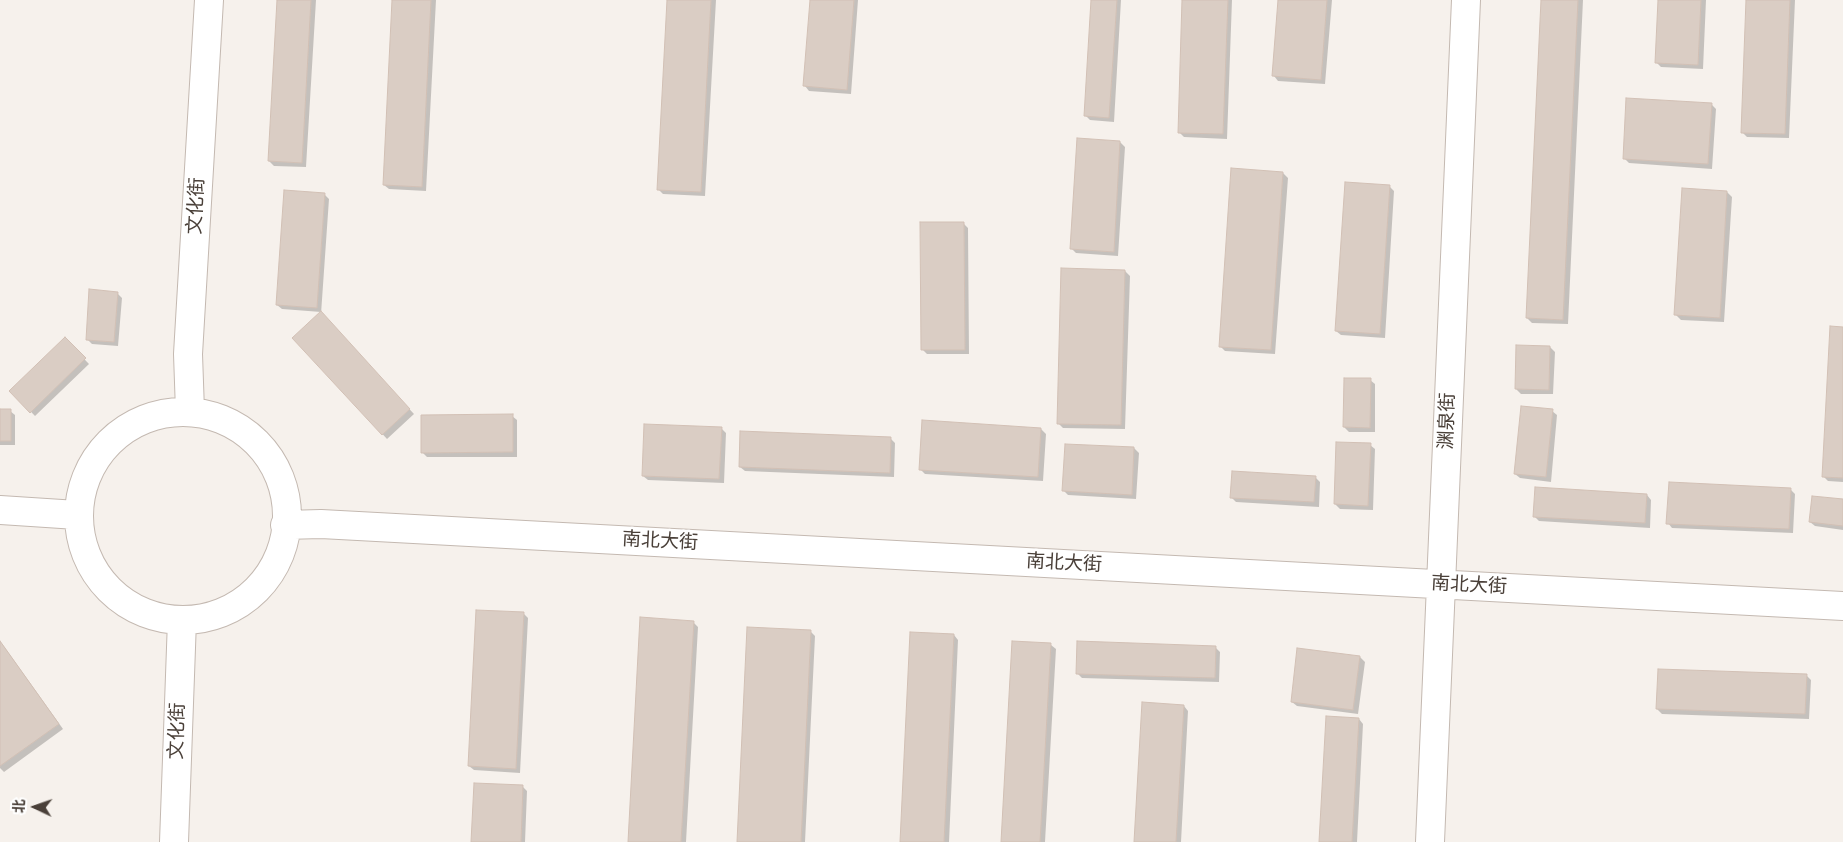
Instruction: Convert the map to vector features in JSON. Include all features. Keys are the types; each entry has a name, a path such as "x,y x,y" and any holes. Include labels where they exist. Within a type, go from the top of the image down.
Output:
{"street":[{"name":"文化街","path":"190,411 188,354 208,0"},
{"name":"渊泉街","path":"1430,842 1466,0"},
{"path":"190,411 225,420 264,448 278,470 288,505 281,556 253,596 210,618 170,621 133,608 106,586 86,555 77,515 89,471 102,451 129,427 167,412 190,411"},
{"path":"0,510 77,515"},
{"name":"南北大街","path":"285,525 341,525 1843,606"},
{"name":"文化街","path":"174,842 182,620"}],"building":[{"path":"277,0 311,0 302,163 268,161"},
{"path":"392,0 431,0 422,187 383,185"},
{"path":"667,0 711,0 701,192 657,190"},
{"path":"810,0 854,0 847,90 803,86"},
{"path":"1091,0 1117,0 1109,118 1084,116"},
{"path":"1182,0 1228,0 1223,134 1178,133"},
{"path":"1278,0 1327,0 1321,80 1272,76"},
{"path":"1541,0 1578,0 1563,320 1526,318"},
{"path":"1658,0 1701,0 1698,65 1655,63"},
{"path":"1746,0 1790,0 1785,134 1741,133"},
{"path":"1626,98 1712,103 1708,164 1623,159"},
{"path":"1077,138 1120,141 1114,252 1070,249"},
{"path":"1231,168 1283,172 1271,350 1219,347"},
{"path":"1345,182 1390,185 1380,334 1335,331"},
{"path":"1682,188 1727,191 1720,318 1674,315"},
{"path":"284,190 325,193 317,308 276,305"},
{"path":"920,222 964,222 965,350 921,350"},
{"path":"1061,268 1125,270 1121,425 1057,424"},
{"path":"89,289 118,292 114,342 86,340"},
{"path":"321,311 410,409 382,435 292,338"},
{"path":"1830,326 1843,327 1843,478 1822,477"},
{"path":"65,337 86,358 30,413 9,391"},
{"path":"1516,345 1550,346 1549,390 1515,389"},
{"path":"1344,378 1371,378 1370,428 1343,427"},
{"path":"1521,406 1553,409 1546,477 1514,474"},
{"path":"0,409 11,409 11,441 0,441"},
{"path":"513,414 513,452 421,453 421,415"},
{"path":"922,420 1041,428 1038,477 919,470"},
{"path":"644,424 722,427 719,479 642,476"},
{"path":"740,431 891,437 890,473 739,467"},
{"path":"1336,442 1371,443 1368,506 1334,504"},
{"path":"1065,444 1134,447 1132,495 1062,491"},
{"path":"1232,471 1316,476 1314,502 1230,498"},
{"path":"1669,482 1791,488 1789,529 1666,524"},
{"path":"1535,487 1647,494 1645,523 1533,517"},
{"path":"1812,496 1843,499 1843,526 1809,522"},
{"path":"476,610 524,612 516,769 468,766"},
{"path":"640,617 694,621 681,842 628,842"},
{"path":"747,627 811,630 801,842 737,842"},
{"path":"910,632 954,634 944,842 900,842"},
{"path":"0,641 59,724 0,766"},
{"path":"1012,641 1051,643 1040,842 1001,842"},
{"path":"1077,641 1216,646 1215,678 1076,674"},
{"path":"1297,648 1360,656 1353,710 1291,702"},
{"path":"1658,669 1807,674 1805,714 1656,709"},
{"path":"1142,702 1184,705 1176,842 1134,842"},
{"path":"1326,716 1359,718 1352,842 1319,842"},
{"path":"474,783 523,785 521,842 471,842"}]}
